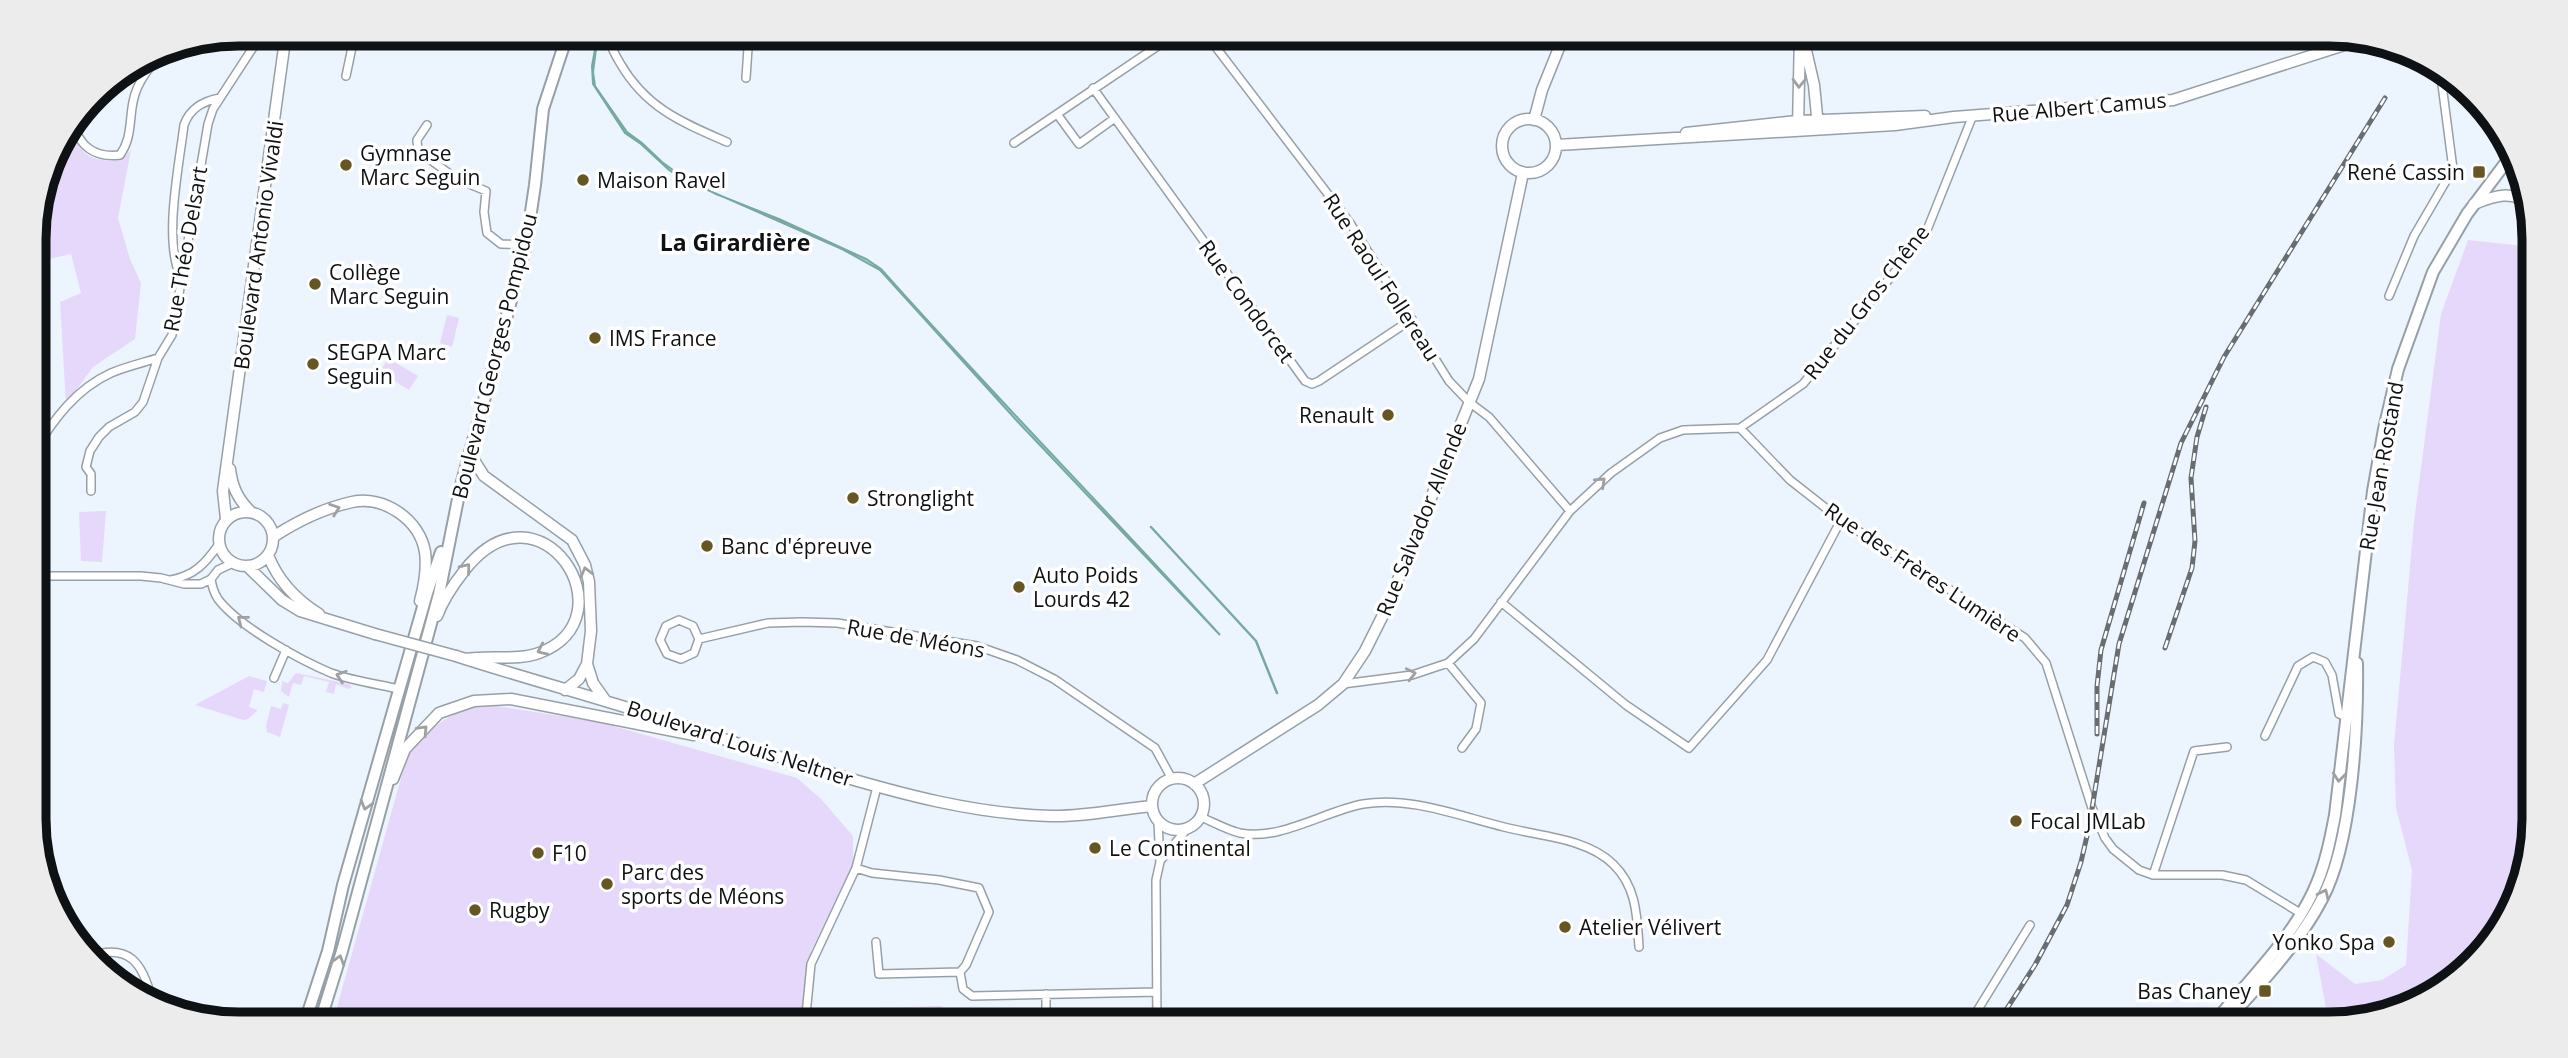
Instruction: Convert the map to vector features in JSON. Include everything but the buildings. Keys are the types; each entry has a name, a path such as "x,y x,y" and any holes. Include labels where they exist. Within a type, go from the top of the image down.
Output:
{"main road":[{"name":"Boulevard Georges Pompidou","path":"323,1012 439,594 454,516 526,245 543,109 564,46"},
{"name":"Rue Jean Rostand","path":"2223,1012 2306,916 2324,865 2335,815 2373,491 2398,369 2433,272 2474,204 2506,162"},
{"name":"Boulevard Georges Pompidou","path":"308,1012 328,951 343,885 427,593 454,516"},
{"name":"Rue Jean Rostand","path":"2234,1012 2256,988 2330,880 2342,839 2348,802 2347,717"}],"street":[{"name":"Rue Théo Delsart","path":"46,432 54,419 89,386 111,373 158,358 172,335 208,124 220,98 254,46"},
{"name":"Boulevard Antonio Vivaldi","path":"226,519 223,491 284,46"},
{"path":"346,76 352,46"},
{"path":"611,46 631,82 653,105 679,121 727,142"},
{"path":"746,78 748,46"},
{"path":"1014,143 1157,46"},
{"name":"Rue Raoul Follereau","path":"1215,46 1350,223 1449,381 1489,418 1570,511"},
{"path":"1534,120 1542,90 1560,46"},
{"path":"1798,132 1800,46"},
{"path":"1804,46 1814,85 1818,125"},
{"name":"Rue Albert Camus","path":"1661,138 1797,121 1818,125 2173,100 2340,46"},
{"path":"77,132 89,151 105,156 120,155 127,145 131,129 136,89 152,66"},
{"path":"2389,296 2414,236 2453,169 2442,81"},
{"name":"Rue Condorcet","path":"1093,88 1305,381 1312,384 1319,381 1412,319"},
{"path":"181,278 176,267 172,241 184,125 193,108 220,98"},
{"path":"1057,114 1079,144 1115,118"},
{"name":"Rue du Gros Chêne","path":"1740,428 1803,384 1925,235 1973,115"},
{"path":"1534,120 1550,128 1556,145 1552,161 1540,172 1523,173 1515,170 1503,155 1504,137 1516,123 1534,120"},
{"path":"427,125 416,141 418,151 457,179 486,191 484,212 487,233 501,244 526,245"},
{"name":"Rue Albert Camus","path":"1556,145 1798,132 1818,125"},
{"name":"Rue Salvador Allende","path":"1194,784 1318,705 1343,684 1365,651 1387,607 1479,379 1523,173"},
{"path":"2474,204 2491,197 2509,195 2518,198"},
{"path":"91,491 91,474 86,467 90,451 109,426 135,412 143,402 158,358"},
{"path":"1343,684 1412,675 1448,663 1474,639 1570,511 1611,473 1660,438 1683,430 1740,428"},
{"name":"Rue des Frères Lumière","path":"1740,428 1790,480 1841,520 2025,638 2046,663 2092,808 2105,838 2124,859 2139,870 2154,876"},
{"path":"470,454 484,476 572,540 585,565 589,582 591,631 587,664 579,679 565,690"},
{"name":"Boulevard Antonio Vivaldi","path":"229,457 232,483 241,502 250,511"},
{"path":"273,537 294,523 353,502 372,501 386,505 403,515 419,533 425,553 422,592 405,669"},
{"path":"250,511 266,520 273,537 268,555 247,566 233,563 222,552 218,536 226,519 233,514 250,511"},
{"path":"1501,602 1626,705 1689,748 1767,660 1841,520"},
{"path":"417,673 439,609 452,586 473,559 494,543 509,537 530,538 548,545 562,558 573,574 579,610 575,626 564,638 539,654 460,658"},
{"path":"170,580 187,576 199,569 219,544"},
{"name":"Boulevard Louis Neltner","path":"268,555 276,574 294,595 334,623"},
{"path":"46,576 105,575 201,584 211,579 218,570 233,563"},
{"name":"Boulevard Louis Neltner","path":"247,566 282,600 300,611 334,623 605,700 877,787 953,806 1005,813 1065,816 1102,814 1152,806"},
{"path":"211,579 219,600 244,622 286,650 330,673 399,689"},
{"name":"Rue de Méons","path":"679,620 693,626 699,639 694,653 681,659 667,654 660,640 666,626 679,620"},
{"name":"Rue de Méons","path":"699,639 768,623 802,622 837,623 977,646 1017,660 1054,679 1158,749 1172,779"},
{"path":"274,678 286,650"},
{"path":"2265,736 2298,666 2313,657 2325,662 2347,717"},
{"path":"1448,663 1481,703 1476,729 1462,748"},
{"path":"587,664 593,683 605,700"},
{"path":"379,810 405,749 439,713 474,701 511,699 742,746"},
{"path":"2227,747 2194,751 2154,876 2222,875 2246,880 2306,916"},
{"path":"1157,1012 1156,880 1160,862 1158,822 1152,806 1155,791 1160,786 1172,779 1187,780 1194,784 1203,797 1201,817 1187,829 1160,862"},
{"path":"806,1012 811,964 856,868 877,787"},
{"path":"1201,817 1241,833 1268,833 1363,804 1404,803 1507,828 1550,835 1581,845 1613,863 1631,887 1636,905 1639,947"},
{"path":"1158,822 1174,830 1187,829"},
{"path":"856,868 979,888 989,912 966,965 960,972 879,974 876,942"},
{"path":"1976,1012 2030,925"},
{"path":"100,954 112,952 131,958 147,978 150,991"},
{"path":"960,972 963,989 972,996 1157,992"},
{"path":"1046,994 1046,1012"}],"shaded area":[{"path":"596,46 593,72 595,86 627,132 681,176 711,191 685,180 669,170 625,133 593,84 592,66"},
{"path":"74,137 82,151 103,160 122,160 131,150 118,218 130,259 141,283 135,339 93,367 66,404 60,302 81,293 71,254 46,260 47,214 52,189 65,153"},
{"path":"725,197 866,259 881,269 1220,635 1018,422 880,270 842,249"},
{"path":"2468,240 2522,246 2521,844 2516,869 2503,905 2483,937 2447,973 2426,987 2379,1006 2327,1012 2316,954 2355,984 2382,980 2406,965 2412,870 2396,808 2394,745 2414,522 2441,314"},
{"path":"447,315 459,318 452,347 440,343"},
{"path":"46,343 50,358 46,363"},
{"path":"388,358 418,376 409,390 380,372"},
{"path":"106,511 102,562 81,561 79,512"},
{"path":"296,673 349,684 352,687 348,689 336,684 334,694 326,692 329,682 304,676 301,685 293,683 289,697 281,691 282,681 288,683"},
{"path":"249,676 267,681 264,692 254,689 249,707 258,710 248,719 243,720 195,705"},
{"path":"283,703 289,705 280,737 267,732 266,726 271,706 281,709"},
{"name":"Parc des sports de Méons","path":"490,705 599,722 797,778 821,799 853,836 853,864 811,951 803,1010 942,1006 943,1012 336,1012 408,753 444,720 476,707"}],"waterway":[{"path":"1151,527 1256,641 1277,693"}],"railway":[{"path":"2005,1012 2035,965 2067,905 2081,862 2119,644 2181,443 2224,357 2385,98"},
{"path":"2165,648 2192,568 2195,541 2191,478 2197,437 2206,407"},
{"path":"2097,734 2097,686 2101,650 2144,503"}],"place":[{"name":"Gymnase Marc Seguin","path":"346,165"},
{"name":"René Cassin","path":"2479,172"},
{"name":"Maison Ravel","path":"583,180"},
{"name":"Collège Marc Seguin","path":"315,284"},
{"name":"IMS France","path":"595,338"},
{"name":"SEGPA Marc Seguin","path":"313,364"},
{"name":"Renault","path":"1388,415"},
{"name":"Stronglight","path":"853,498"},
{"name":"Banc d'épreuve","path":"707,546"},
{"name":"Auto Poids Lourds 42","path":"1019,587"},
{"name":"Focal JMLab","path":"2016,821"},
{"name":"Le Continental","path":"1095,848"},
{"name":"F10","path":"538,853"},
{"name":"Parc des sports de Méons","path":"607,884"},
{"name":"Rugby","path":"475,910"},
{"name":"Atelier Vélivert","path":"1565,927"},
{"name":"Yonko Spa","path":"2389,942"},
{"name":"Bas Chaney","path":"2265,991"}],"district":[{"name":"La Girardière","path":"735,242"}]}
